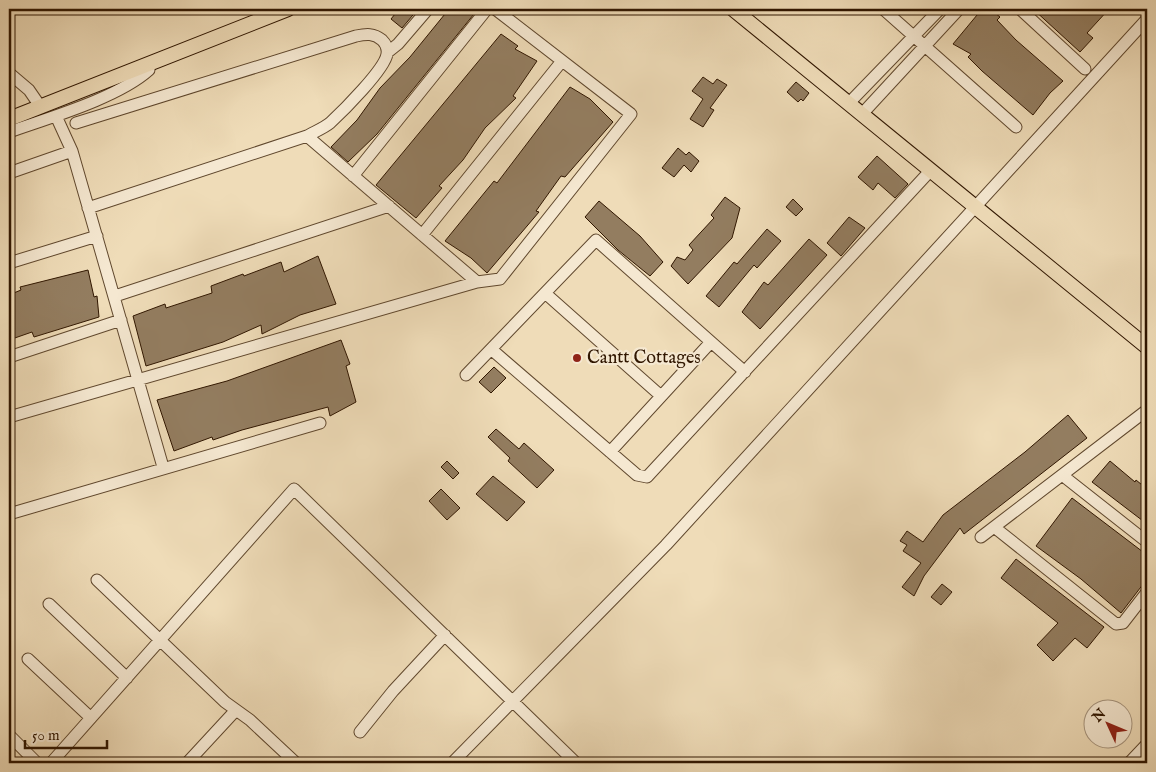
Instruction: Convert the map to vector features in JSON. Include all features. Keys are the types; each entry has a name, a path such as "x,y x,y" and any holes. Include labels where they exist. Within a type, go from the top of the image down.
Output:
{"main road":[{"path":"9,119 288,9"},
{"path":"733,9 1147,346"}],"street":[{"path":"88,208 307,136 329,124 371,80 385,60 388,52 398,44 428,9"},
{"path":"353,176 486,9"},
{"path":"9,418 477,282 500,279 631,114 495,9"},
{"path":"882,9 1016,127"},
{"path":"849,103 940,9"},
{"path":"862,114 959,9"},
{"path":"1020,9 1085,69"},
{"path":"454,763 511,702 666,545 1147,19"},
{"path":"76,123 356,36 370,34 379,38 386,44 388,52"},
{"path":"422,234 562,61"},
{"path":"9,132 56,116 121,88 149,70 149,64"},
{"path":"9,73 29,90 40,106"},
{"path":"56,116 72,151 163,467"},
{"path":"307,136 477,282"},
{"path":"9,173 72,151"},
{"path":"491,349 637,476 647,477 930,170"},
{"path":"115,296 389,206"},
{"path":"9,263 97,236"},
{"path":"466,375 596,240 744,372"},
{"path":"545,293 662,396"},
{"path":"9,357 121,320"},
{"path":"610,452 711,342"},
{"path":"981,537 1147,410"},
{"path":"9,514 163,467 320,423"},
{"path":"1062,475 1147,542"},
{"path":"51,763 294,489 445,635 511,702 576,763"},
{"path":"994,527 1116,624 1123,623 1147,592"},
{"path":"97,580 159,642 236,710 250,720 296,763"},
{"path":"49,604 127,678"},
{"path":"360,732 392,691 445,635"},
{"path":"28,658 91,718"},
{"path":"187,763 236,710"},
{"path":"9,735 37,763"},
{"path":"1129,763 1147,744"}],"building":[{"path":"399,9 418,9 402,28 391,19"},
{"path":"449,9 470,9 474,14 377,134 348,162 331,147 357,120 380,88 410,57"},
{"path":"982,9 990,9 1000,17 997,20 1016,40 1063,81 1050,93 1033,115 982,71 968,57 971,54 953,44"},
{"path":"1033,9 1109,9 1087,33 1093,38 1080,52"},
{"path":"501,34 518,46 515,49 537,61 513,96 516,98 485,128 463,160 439,186 442,188 416,218 376,185"},
{"path":"703,77 713,84 717,79 727,85 710,108 714,110 703,127 690,119 703,99 692,91"},
{"path":"796,82 809,93 803,101 801,99 798,102 787,92"},
{"path":"570,87 590,99 613,122 565,177 561,176 536,211 539,212 487,273 471,258 445,241 494,181 497,183"},
{"path":"678,148 686,155 689,152 699,161 691,172 684,165 674,177 662,168"},
{"path":"877,156 908,184 895,198 878,183 873,190 858,177"},
{"path":"725,197 740,208 732,238 688,284 671,266 677,257 685,260 693,250 689,245 714,218 711,215"},
{"path":"793,199 803,209 796,216 786,207"},
{"path":"599,201 640,236 663,262 650,276 618,250 585,217"},
{"path":"849,217 865,228 841,256 827,243"},
{"path":"767,229 781,241 757,268 754,265 719,307 706,296 734,262 737,264"},
{"path":"809,239 827,255 760,329 742,312 764,282 768,285"},
{"path":"318,256 336,304 300,315 262,334 261,325 223,342 146,366 133,316 165,304 166,308 212,293 211,286 243,274 244,276 281,262 284,272"},
{"path":"88,270 94,297 97,296 99,317 34,337 32,332 9,340 9,295 21,290 20,287"},
{"path":"341,340 350,364 346,366 356,402 330,416 328,407 242,430 213,440 212,437 174,451 157,400 227,381"},
{"path":"494,367 506,378 491,393 479,382"},
{"path":"1068,415 1087,438 964,534 960,528 924,576 914,596 902,587 921,563 903,551 907,545 900,541 907,531 923,542 943,515 1025,452"},
{"path":"496,429 519,449 524,443 554,470 537,488 508,461 510,458 488,437"},
{"path":"447,461 459,473 453,479 441,467"},
{"path":"1110,461 1135,482 1136,480 1147,489 1147,524 1092,482"},
{"path":"493,476 525,502 507,521 476,494"},
{"path":"441,489 460,508 447,520 429,501"},
{"path":"1072,498 1147,555 1147,579 1121,613 1081,579 1036,546"},
{"path":"1016,559 1104,627 1087,648 1075,638 1053,661 1037,645 1058,623 1001,578"},
{"path":"942,584 952,592 941,605 931,597"}],"place":[{"name":"Cantt Cottages","path":"577,358"}]}
